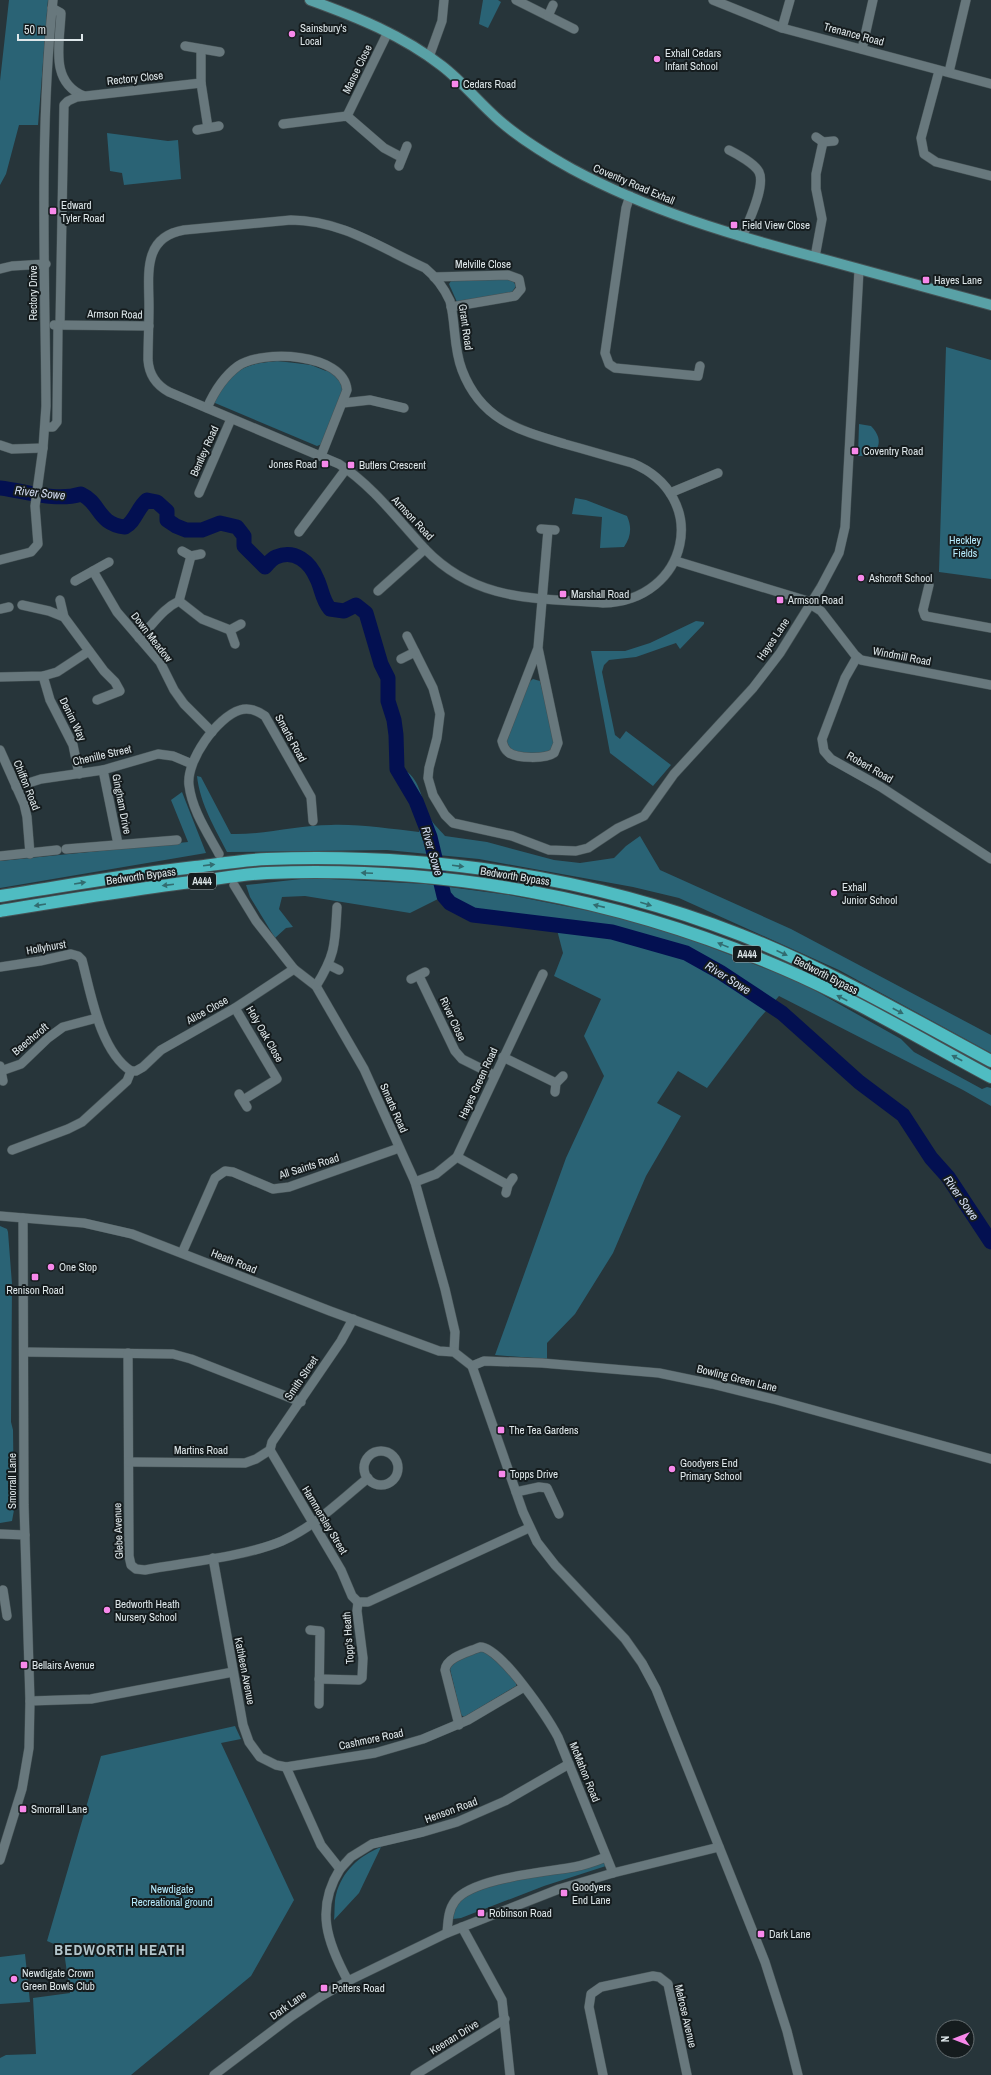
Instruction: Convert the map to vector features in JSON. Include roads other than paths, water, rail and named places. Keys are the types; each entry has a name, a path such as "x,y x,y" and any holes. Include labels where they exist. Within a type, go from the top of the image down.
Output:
{"highway":[{"name":"Bedworth Bypass","path":"0,896 143,873 265,859 405,860 485,869 550,880 611,894 679,914 740,935 807,964 991,1061"},
{"name":"Bedworth Bypass","path":"0,911 149,887 265,873 406,874 484,884 561,897 610,908 708,939 785,969 882,1018 991,1077"}],"main road":[{"name":"Coventry Road Exhall","path":"310,0 358,18 388,32 429,57 455,76 498,119 526,142 572,169 630,196 693,221 742,237 991,305"}],"street":[{"path":"429,57 442,21 444,0"},
{"path":"516,0 574,30"},
{"name":"Trenance Road","path":"713,0 782,28 991,84"},
{"path":"782,28 790,0"},
{"path":"862,49 873,0"},
{"path":"966,0 921,138 924,154 936,162 991,176"},
{"name":"Rectory Drive","path":"53,4 61,13 60,73 68,86 84,96"},
{"name":"Rectory Drive","path":"0,560 25,555 37,548 39,540 35,506 45,427 45,158 49,38 53,4"},
{"path":"548,16 553,5"},
{"name":"Manse Close","path":"346,116 388,32"},
{"path":"185,46 220,52"},
{"path":"201,49 201,83 208,128"},
{"name":"Rectory Close","path":"62,158 63,110 66,103 72,98 201,83"},
{"path":"283,124 346,116 366,135 400,161 406,146"},
{"path":"197,130 219,126"},
{"path":"815,257 822,219 816,189 816,174 820,140 834,141"},
{"path":"729,150 743,158 759,172 761,183 755,206 742,237"},
{"path":"45,158 62,158 57,422 53,427 45,427"},
{"path":"630,196 626,208 605,353 606,361 615,368 698,376 700,366"},
{"name":"Grant Road","path":"149,326 149,270 151,256 163,238 176,231 291,220 323,223 341,228 368,240 425,268 434,276 446,294 451,307 457,354 461,369 477,397 494,415 523,431 639,466 657,478 670,493 678,510 681,527 680,545 676,561"},
{"path":"0,269 12,266 46,264"},
{"name":"Hayes Lane","path":"407,636 433,688 440,714 437,738 429,768 428,778 433,795 442,810 453,823 497,831 536,846 561,852 588,848 618,828 644,816 674,774 753,688 770,666 811,603 838,553 845,527 859,270"},
{"name":"Melville Close","path":"434,276 508,275 519,279 521,289 515,296 451,307"},
{"name":"Armson Road","path":"45,325 149,326 148,367 153,379 169,392 321,456 346,469 361,480 425,549 450,571 473,584 505,594 603,603 626,601 638,597 658,584 676,561"},
{"path":"207,408 216,389 238,366 259,359 282,356 311,360 338,371 346,385 347,390 321,456"},
{"path":"343,403 370,400 404,408"},
{"name":"Bentley Road","path":"199,493 232,419"},
{"path":"0,445 12,448 43,448"},
{"path":"298,532 346,469"},
{"path":"670,493 718,473"},
{"path":"538,648 558,743 554,752 542,758 510,754 504,749 502,741 538,648 548,530"},
{"path":"378,591 425,549"},
{"path":"182,551 191,556 201,554"},
{"path":"139,638 152,626 164,610 179,601 191,556"},
{"path":"676,561 811,603"},
{"path":"75,581 108,562"},
{"name":"Down Meadow","path":"93,572 117,612 160,662 174,690 184,704 212,732"},
{"path":"928,585 923,610 925,616 991,628"},
{"path":"60,600 64,617 89,651 115,682 120,691 97,700"},
{"path":"179,601 202,619 230,630 235,644"},
{"name":"Windmill Road","path":"811,603 821,611 857,657 866,662 991,685"},
{"path":"22,605 50,610 64,617"},
{"path":"230,630 241,624"},
{"path":"0,677 43,676 57,672 89,651"},
{"path":"401,659 415,652"},
{"name":"Robert Road","path":"857,657 845,678 822,739 824,752 831,759 900,799 991,859"},
{"name":"Denim Way","path":"43,676 50,700 73,745 79,774"},
{"name":"Smarts Road","path":"219,854 195,809 189,783 192,764 201,746 212,732 239,710 253,710 265,716 311,797 313,821"},
{"name":"Chiffon Road","path":"0,750 27,817 30,854"},
{"name":"Chenille Street","path":"16,787 41,779 103,770 158,754 173,756 192,764"},
{"name":"Gingham Drive","path":"103,770 118,844"},
{"name":"Gingham Drive","path":"0,856 118,844 177,840"},
{"name":"Smarts Road","path":"234,885 256,921 294,969 316,986 364,1069 415,1182 455,1332 454,1352"},
{"path":"316,986 329,965 335,946 337,907"},
{"name":"Hollyhurst","path":"0,967 75,954 82,960 97,1018"},
{"path":"329,965 339,970"},
{"name":"Alice Close","path":"12,1150 68,1130 82,1122 127,1081 131,1071 136,1071 143,1067 161,1050 176,1040 235,1008 294,969"},
{"name":"Hayes Green Road","path":"415,1182 436,1174 457,1157 494,1075 543,974"},
{"name":"River Close","path":"418,976 455,1051 462,1059 494,1075"},
{"name":"Holy Oak Close","path":"235,1008 277,1079 243,1100"},
{"path":"97,1018 106,1041 125,1067 131,1071"},
{"name":"Beechcroft","path":"3,1081 1,1068 21,1064 48,1038 63,1027 97,1018"},
{"path":"503,1057 558,1084"},
{"name":"All Saints Road","path":"182,1253 215,1178 224,1171 233,1172 273,1189 289,1187 399,1148"},
{"path":"457,1157 509,1185"},
{"name":"Heath Road","path":"0,1216 100,1226 132,1234 439,1351 454,1352"},
{"name":"Smorrall Lane","path":"0,1860 16,1809 26,1769 30,1701 25,1535 23,1218"},
{"name":"Smith Street","path":"270,1450 272,1442 348,1330 353,1319"},
{"path":"24,1352 159,1353 182,1356 300,1402"},
{"path":"454,1352 472,1366 529,1528 549,1558 613,1625 642,1663 656,1689 776,1993 798,2075"},
{"name":"Glebe Avenue","path":"128,1353 128,1542 131,1565 140,1570 212,1558 268,1546 283,1540 313,1523 368,1478"},
{"name":"Bowling Green Lane","path":"472,1366 484,1361 542,1363 666,1374 776,1400 991,1459"},
{"name":"Martins Road","path":"129,1462 245,1462 256,1459 270,1450"},
{"name":"Hammersley Street","path":"270,1450 341,1570 352,1596 358,1602"},
{"path":"516,1492 539,1487 547,1488 559,1514"},
{"path":"358,1602 368,1602 529,1528"},
{"path":"0,1534 25,1535"},
{"name":"Kathleen Avenue","path":"212,1558 243,1725 253,1751 266,1762 286,1767"},
{"path":"3,1590 2,1604 7,1616"},
{"name":"Topp's Heath","path":"319,1679 359,1680 362,1678 363,1658 357,1612 358,1602"},
{"path":"310,1630 320,1631 319,1704"},
{"path":"459,1725 445,1670 446,1665 450,1661 485,1646 491,1649 524,1687"},
{"path":"30,1701 91,1699 233,1672"},
{"name":"Cashmore Road","path":"286,1767 399,1747 459,1725 493,1707 524,1687"},
{"name":"McMahon Road","path":"524,1687 548,1719 569,1764 612,1873"},
{"name":"Henson Road","path":"340,1869 351,1857 372,1844 417,1834 457,1822 505,1801 569,1764"},
{"path":"286,1767 321,1845 340,1869 329,1890 325,1917 331,1944 348,1981"},
{"name":"Dark Lane","path":"214,2075 292,2016 348,1981 447,1933 545,1894 612,1873 719,1847"},
{"path":"447,1933 452,1907 455,1900 465,1892 498,1881 575,1867 606,1857"},
{"path":"462,1927 499,1992 505,2019 510,2075"},
{"name":"Melrose Avenue","path":"603,2075 589,2007 591,1994 601,1987 653,1976 659,1977 668,1984 687,2075"},
{"name":"Keenan Drive","path":"415,2075 505,2019"}],"waterway":[{"name":"River Sowe","path":"0,488 61,497 81,494 87,498 109,522 125,527 131,522 141,506 147,500 157,502 167,511 167,520 186,530 202,530 220,523 237,527 244,536 244,546 265,567 273,559 283,555 295,556 306,562 314,573 325,602 330,609 344,611 356,605 366,613 381,664 388,678 388,701 394,720 396,735 397,769 416,801 430,837 444,896 450,903 473,915 612,932 686,953 720,972 782,1013 859,1082 903,1115 931,1158 948,1177 991,1242"}],"place":[{"name":"Sainsbury's Local","path":"292,34"},
{"name":"Exhall Cedars Infant School","path":"657,59"},
{"name":"Cedars Road","path":"455,84"},
{"name":"Edward Tyler Road","path":"53,211"},
{"name":"Field View Close","path":"734,225"},
{"name":"Hayes Lane","path":"926,280"},
{"name":"Coventry Road","path":"855,451"},
{"name":"Jones Road","path":"325,464"},
{"name":"Butlers Crescent","path":"351,465"},
{"name":"Ashcroft School","path":"861,578"},
{"name":"Marshall Road","path":"563,594"},
{"name":"Armson Road","path":"780,600"},
{"name":"Exhall Junior School","path":"834,893"},
{"name":"One Stop","path":"51,1267"},
{"name":"Renison Road","path":"35,1277"},
{"name":"The Tea Gardens","path":"501,1430"},
{"name":"Goodyers End Primary School","path":"672,1469"},
{"name":"Topps Drive","path":"502,1474"},
{"name":"Bedworth Heath Nursery School","path":"107,1610"},
{"name":"Bellairs Avenue","path":"24,1665"},
{"name":"Smorrall Lane","path":"23,1809"},
{"name":"Goodyers End Lane","path":"564,1893"},
{"name":"Robinson Road","path":"481,1913"},
{"name":"Dark Lane","path":"761,1934"},
{"name":"Newdigate Crown Green Bowls Club","path":"14,1979"},
{"name":"Potters Road","path":"324,1988"}],"district":[{"name":"BEDWORTH HEATH","path":"120,1950"}],"park label":[{"name":"Heckley Fields","path":"965,546"},
{"name":"Newdigate Recreational ground","path":"172,1895"}]}
